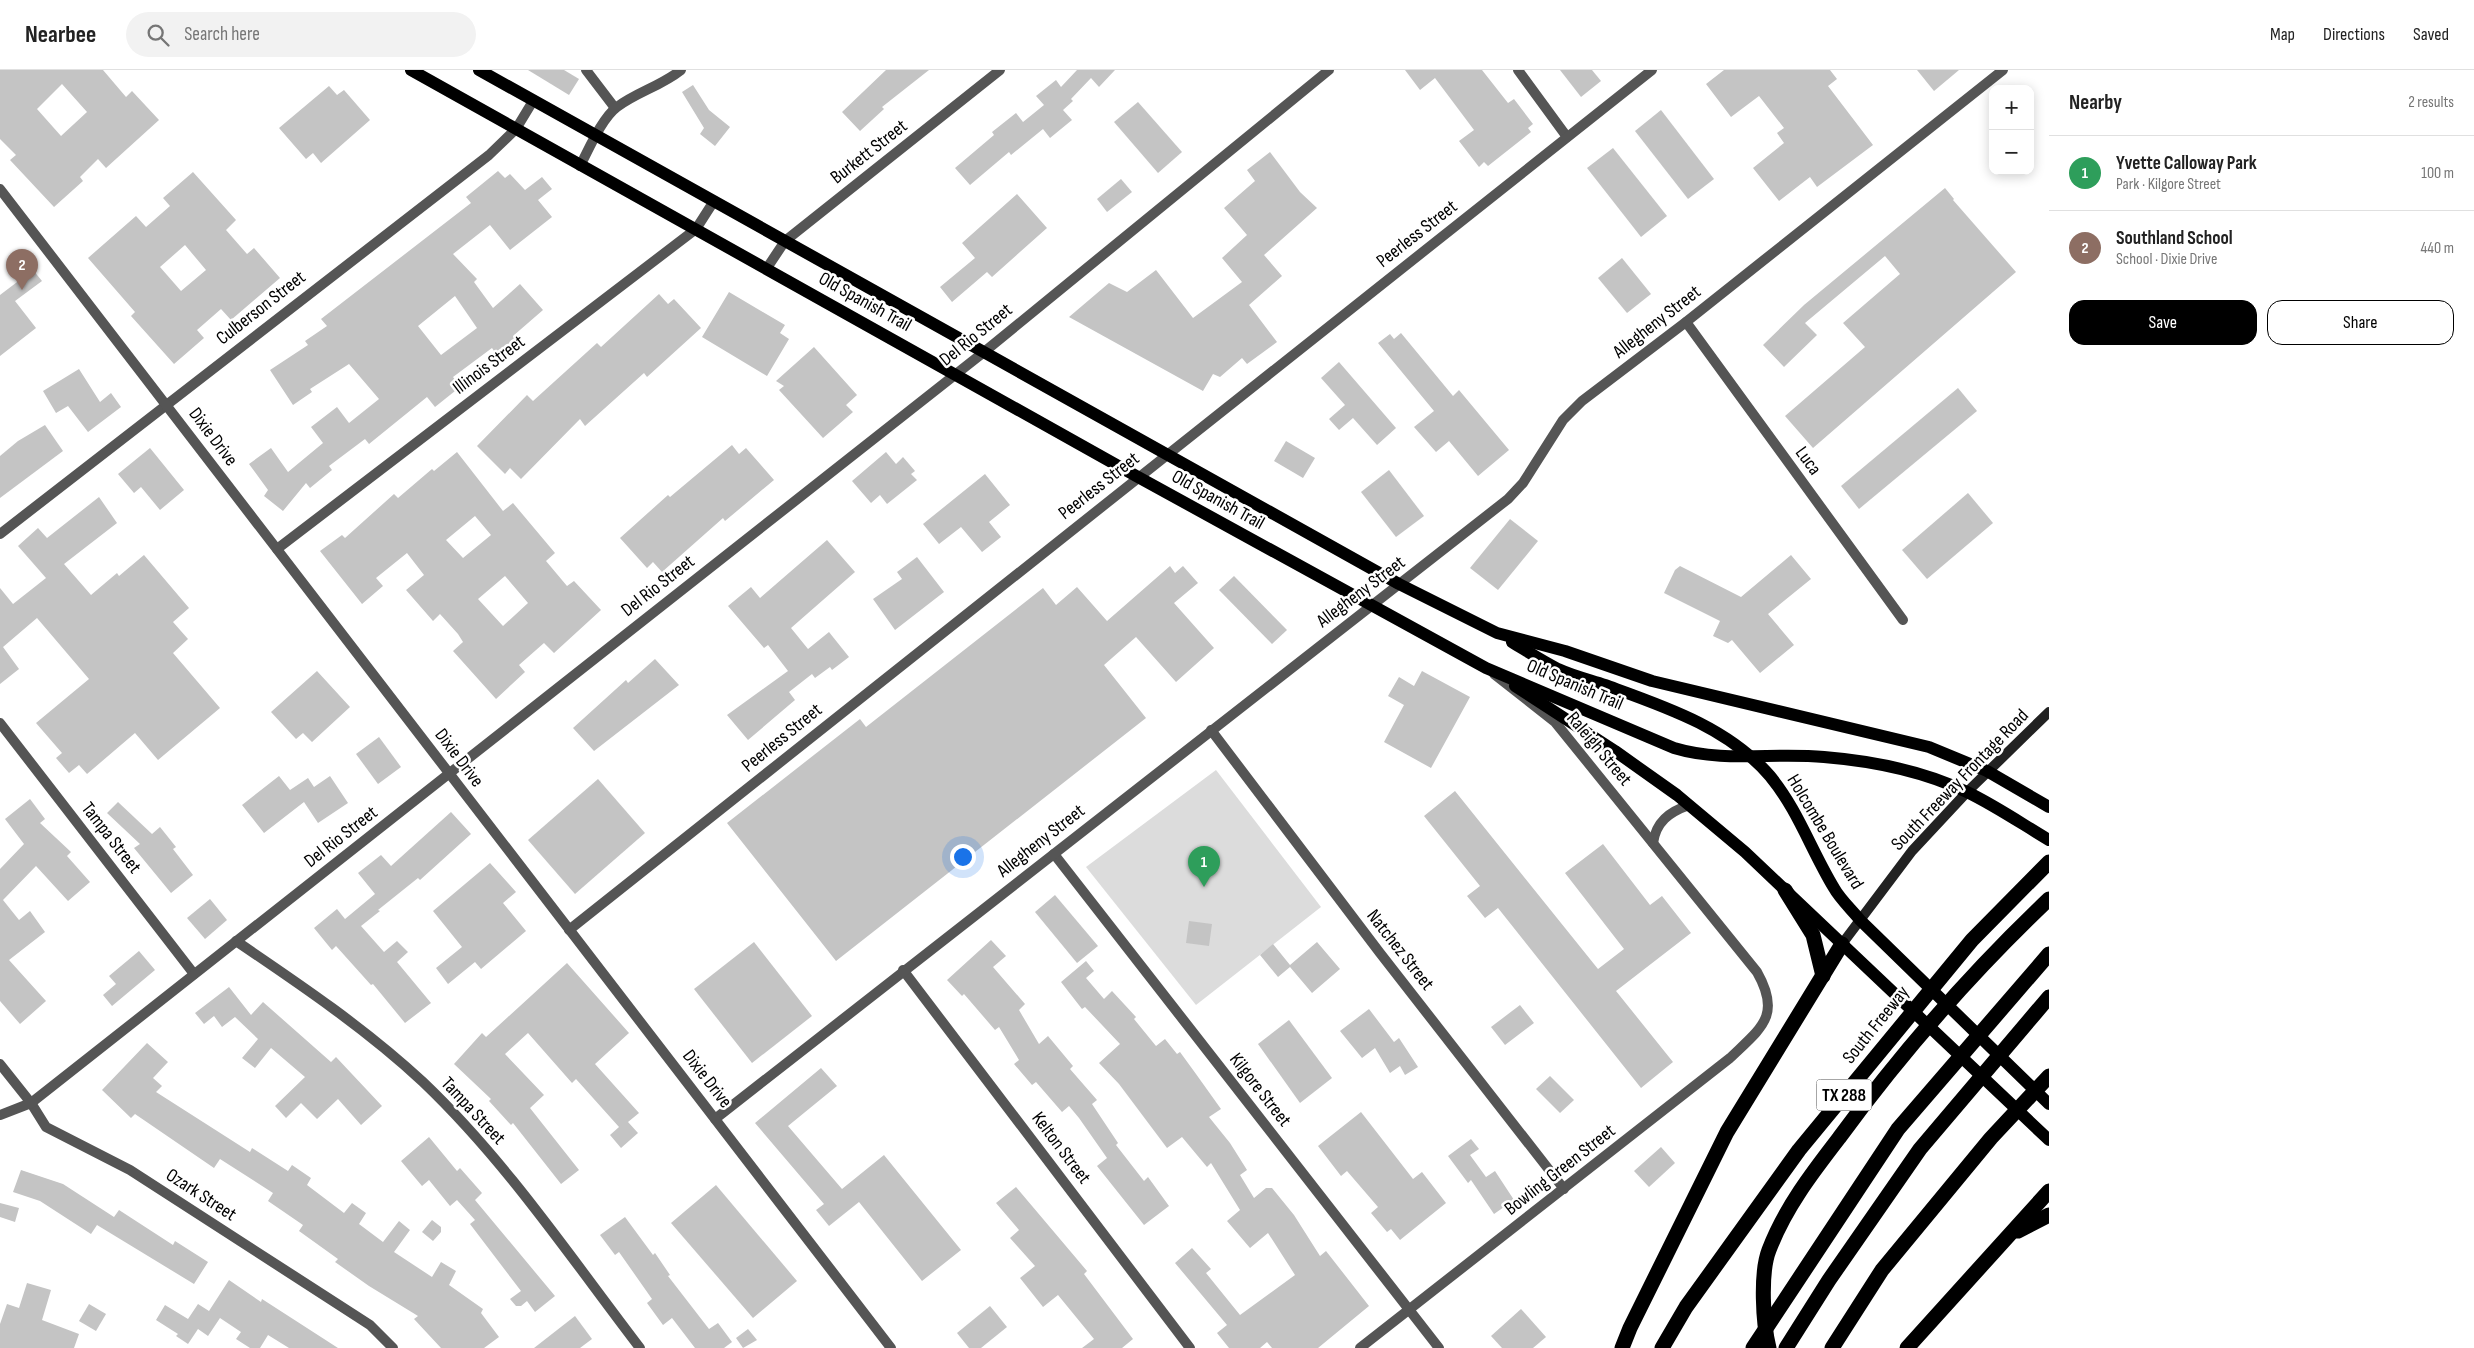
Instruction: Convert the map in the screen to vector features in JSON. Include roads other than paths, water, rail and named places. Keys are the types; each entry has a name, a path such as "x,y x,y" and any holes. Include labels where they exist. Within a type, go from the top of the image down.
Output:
{"highway":[{"name":"South Freeway","path":"1662,1348 1686,1307 1799,1150 1972,940 2049,862"},
{"path":"1785,890 1813,935 1823,976"},
{"path":"1769,1348 1765,1331 1764,1292 1768,1252 1796,1195 1858,1111 1937,1014 2049,899"},
{"path":"1622,1348 1630,1328 1727,1132 1842,944"},
{"path":"1753,1348 1898,1129 2049,954"},
{"path":"1786,1348 1920,1149 2049,997"},
{"path":"1832,1348 1882,1270 1991,1138 2049,1076"},
{"path":"1907,1348 2049,1191"},
{"path":"2006,1238 2049,1214"}],"main road":[{"name":"Old Spanish Trail","path":"411,70 1138,477 1486,668 1674,748 1696,754 1752,758 1823,757 1860,761 1895,768 1967,792 2049,840"},
{"name":"Old Spanish Trail","path":"478,70 1399,584 1497,633 1565,651 1652,680 1929,747 1988,771 2049,807"},
{"name":"Holcombe Boulevard","path":"1497,633 1559,669 1632,695 1703,725 1727,738 1752,758 1770,776 1787,799 1800,820 1835,890 1860,920 2049,1104"},
{"path":"1486,668 1615,751 1689,805 1745,852 2049,1140"},
{"name":"South Freeway Frontage Road","path":"1842,944 1912,851 1967,792 2049,712"}],"street":[{"path":"586,70 615,108"},
{"path":"580,166 596,135 615,108 652,89 681,70"},
{"name":"Burkett Street","path":"767,268 785,241 1000,70"},
{"name":"Del Rio Street","path":"0,1115 31,1103 956,375 1329,70"},
{"path":"1518,70 1568,137"},
{"name":"Peerless Street","path":"570,930 1652,70"},
{"name":"Allegheny Street","path":"716,1119 903,970 1371,605 1435,558 1508,499 1523,483 1563,420 1582,401 1686,322 2002,70"},
{"name":"Culberson Street","path":"0,534 489,155 516,130 534,101"},
{"name":"Dixie Drive","path":"0,190 892,1348"},
{"name":"Illinois Street","path":"277,549 696,229 714,202"},
{"name":"Luca","path":"1686,322 1903,620"},
{"name":"Raleigh Street","path":"1486,668 1555,722 1757,972 1767,990 1769,1008"},
{"name":"Tampa Street","path":"0,723 194,974"},
{"name":"Natchez Street","path":"1212,730 1380,953 1564,1189"},
{"path":"1653,843 1655,831 1664,819 1674,810 1689,805"},
{"name":"Kilgore Street","path":"1054,854 1439,1348"},
{"name":"Tampa Street","path":"236,941 340,1013 429,1089 492,1156 640,1348"},
{"name":"Kelton Street","path":"903,970 1190,1348"},
{"name":"Bowling Green Street","path":"1360,1348 1730,1058 1763,1023 1769,1008"},
{"name":"Ozark Street","path":"0,1064 31,1103 46,1127 130,1170 370,1325 393,1348"}],"place":[{"name":"Southland School","path":"22,290"},
{"name":"Yvette Calloway Park","path":"1204,887"}]}
